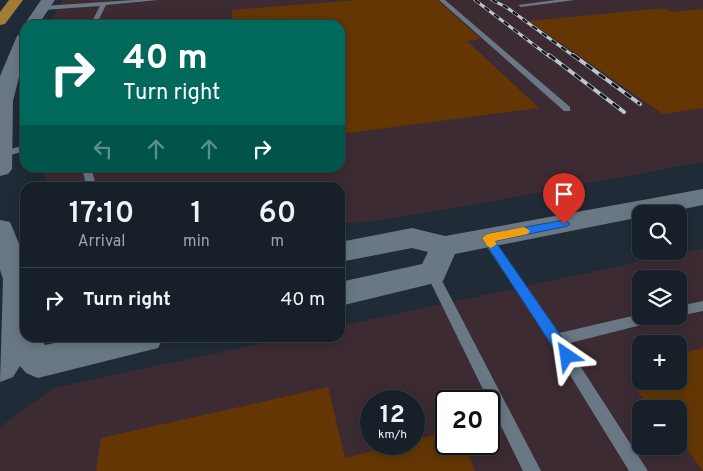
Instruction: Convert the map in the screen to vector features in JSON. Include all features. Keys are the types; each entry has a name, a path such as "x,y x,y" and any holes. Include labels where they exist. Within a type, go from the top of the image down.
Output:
{"highway":[{"path":"0,21 16,0"}],"main road":[{"path":"34,20 45,4"},
{"path":"0,168 1,99 11,61 20,45"},
{"path":"345,251 412,238 445,246 703,197"},
{"path":"0,229 18,279 14,337 0,366"},
{"path":"345,293 432,274 445,246"},
{"path":"14,337 38,362 128,342"}],"lane":[{"path":"45,4 93,2 104,4 155,0"},
{"path":"442,0 566,108"},
{"path":"521,5 572,0"},
{"path":"96,20 104,4"},
{"path":"0,155 20,149"},
{"path":"487,238 556,340 639,471"},
{"path":"432,274 532,471"},
{"path":"687,309 703,306"},
{"path":"556,340 632,322"}],"shaded area":[{"path":"63,0 703,0 703,162 472,205 375,221 345,224 345,182 46,182 42,172 345,172 345,20 51,20"},
{"path":"703,248 703,471 0,471 0,427 53,388 268,342 345,342 345,325 647,260 687,260 687,251"}],"building":[{"path":"358,0 437,0 481,39 467,41 539,108 345,133 345,20 232,20 232,10"},
{"path":"664,8 672,12 703,9 703,108 663,114 529,21"},
{"path":"703,348 703,471 687,449 687,400 644,400 637,390 687,390 687,352"},
{"path":"328,387 345,458 360,454 425,455 425,437 435,435 435,455 468,455 475,471 96,471 101,438"}],"railway":[{"path":"475,0 550,57"},
{"path":"492,0 506,7 575,57"},
{"path":"549,55 624,112"},
{"path":"573,55 640,104"}],"slow traffic":[{"path":"491,244 487,238 524,231"}],"route":[{"path":"564,224 487,238 567,356"}]}
